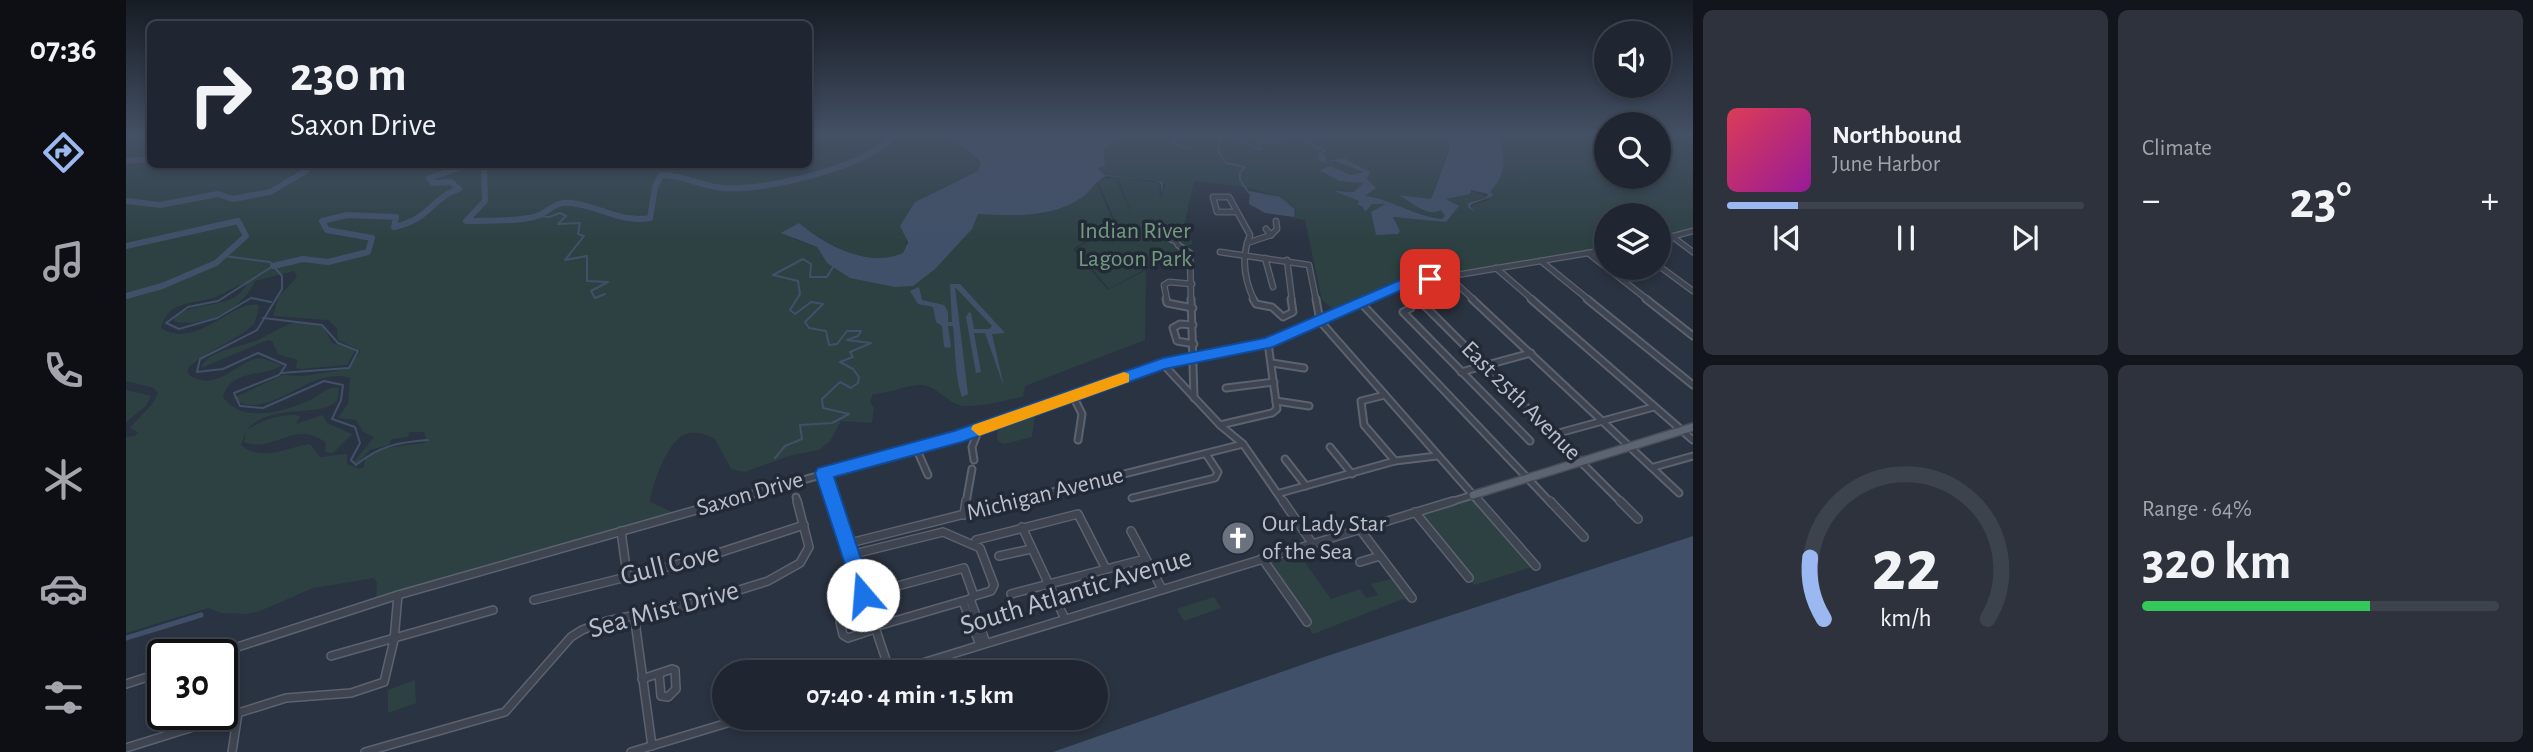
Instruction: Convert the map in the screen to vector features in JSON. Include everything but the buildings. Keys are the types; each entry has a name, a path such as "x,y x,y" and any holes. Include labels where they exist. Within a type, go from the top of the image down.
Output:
{"main road":[{"path":"1473,495 1693,427"}],"street":[{"path":"1237,212 1217,212 1213,197 1229,197 1250,235 1243,255 1246,279 1255,304 1272,307 1283,317 1293,312 1287,260"},
{"path":"1245,245 1271,235 1277,229 1276,221"},
{"path":"1266,229 1271,235"},
{"path":"1673,237 1693,231"},
{"path":"1673,237 1693,252"},
{"path":"1175,241 1190,253 1194,398"},
{"path":"1220,252 1308,265 1320,321 1536,566"},
{"name":"Saxon Drive","path":"238,647 398,595 979,429 1193,355 1268,343 1403,284 1594,252"},
{"path":"1588,253 1693,336"},
{"path":"1265,258 1273,287"},
{"path":"1541,261 1693,385"},
{"path":"1496,268 1693,440"},
{"path":"1671,275 1693,292"},
{"path":"1448,276 1679,493"},
{"path":"1192,284 1169,282 1164,285 1167,303 1193,307"},
{"name":"East 25th Avenue","path":"1403,284 1638,519"},
{"path":"1361,303 1584,537"},
{"path":"1411,307 1403,312 1530,442"},
{"path":"1193,325 1180,324 1173,328 1177,341 1194,344"},
{"path":"1220,425 1272,413 1277,409 1268,343"},
{"path":"1461,372 1531,353"},
{"path":"1272,363 1304,368"},
{"path":"1163,364 1220,425 1243,444 1280,493 1312,543"},
{"path":"1226,388 1274,382"},
{"path":"1385,395 1361,401 1364,425 1395,461"},
{"path":"1073,396 1082,414 1078,440"},
{"path":"1276,401 1309,406"},
{"path":"1555,434 1654,407"},
{"path":"974,460 972,447 979,429"},
{"name":"Michigan Avenue","path":"846,544 1243,444"},
{"path":"1330,447 1352,474"},
{"path":"916,448 928,475"},
{"path":"1132,498 1215,478 1218,472 1206,454"},
{"path":"1280,493 1395,461 1437,456"},
{"path":"1654,467 1693,456"},
{"path":"1285,459 1306,486"},
{"path":"964,515 972,469"},
{"path":"824,473 863,595 887,660"},
{"name":"South Atlantic Avenue","path":"931,660 1473,495"},
{"name":"Sea Mist Drive","path":"365,752 386,749 505,712 514,705 571,637 582,629 634,614 670,610 745,589 796,569 809,551 796,497"},
{"path":"1415,512 1469,578"},
{"path":"976,540 1078,514 1106,569"},
{"name":"Gull Cove","path":"534,600 704,558 804,525"},
{"path":"1022,527 1065,619"},
{"path":"1359,528 1412,598"},
{"path":"621,531 627,575"},
{"path":"1131,531 1162,589"},
{"path":"850,555 943,532 980,548 995,585 992,591 860,634"},
{"path":"999,556 1031,549"},
{"path":"1360,562 1380,556"},
{"path":"1262,558 1307,622"},
{"path":"1011,594 1145,559"},
{"path":"863,595 964,568 969,599 983,644"},
{"path":"238,713 286,698 351,693 384,682 394,640 398,595"},
{"path":"331,656 493,610"},
{"path":"634,614 652,746"},
{"path":"642,679 659,674"},
{"path":"126,684 147,677"},
{"path":"631,752 712,728"},
{"path":"126,748 184,730"},
{"path":"232,752 235,730"}],"green space":[{"path":"126,170 978,170 915,202 904,253 876,258 849,252 835,247 799,223 794,239 817,247 827,263 895,287 978,214 1025,213 1058,206 1072,201 1097,184 1115,225 1073,249 1108,290 1146,270 1145,340 1025,386 1023,396 991,404 964,406 921,385 873,394 870,402 874,408 872,423 841,421 830,441 819,450 792,455 744,472 731,469 715,439 700,433 684,435 666,455 650,502 674,513 376,600 377,583 374,578 313,588 260,611 246,614 221,613 208,608 126,633 126,437 135,436 138,432 130,428 153,403 158,393 154,388 126,381","holes":["294,271 297,277 279,296 273,316 328,320 337,328 338,340 361,351 348,369 303,376 283,375 233,398 246,404 260,404 320,379 335,376 350,378 348,404 338,418 356,420 363,432 374,437 353,463 358,463 370,450 388,445 392,439 408,437 409,432 424,432 424,443 384,448 365,456 364,467 360,469 347,464 347,454 320,457 310,444 266,453 258,453 241,445 246,431 244,442 254,445 304,434 326,443 325,452 333,453 352,434 327,423 323,415 296,424 300,416 280,416 248,429 269,416 329,406 337,401 339,388 327,390 310,400 276,411 241,411 223,397 233,381 282,365 265,359 255,359 223,376 206,381 188,374 188,368 251,327 259,305 238,309 201,329 187,333 174,333 161,328 170,312 176,308 216,297 247,283 233,298 191,309 174,319 175,322 187,323 211,319 233,308 255,281"]},
{"name":"Indian River Lagoon Park","path":"1099,170 1319,170 1339,181 1363,183 1354,192 1339,189 1359,201 1359,207 1363,207 1365,212 1372,204 1385,204 1371,212 1378,232 1382,212 1389,212 1388,223 1394,231 1385,234 1400,231 1392,217 1445,221 1458,206 1445,199 1470,194 1470,190 1488,197 1469,203 1470,206 1489,200 1494,170 1594,170 1594,189 1671,189 1671,170 1693,170 1693,231 1671,237 1671,203 1594,203 1594,252 1448,274 1432,257 1445,273 1394,282 1333,309 1322,300 1305,220 1294,218 1296,209 1273,195 1194,181 1184,226 1193,243 1109,289 1075,249 1117,225 1099,184 1087,175 1092,173 1101,179 1116,178 1133,218 1119,178","holes":["1125,179 1158,181 1165,184 1162,197 1159,194 1160,184 1156,182"]},
{"path":"1340,170 1361,170 1366,172 1351,175"},
{"path":"1362,170 1441,170 1431,199 1401,196 1423,211 1442,210 1445,216 1442,219 1422,215 1384,200 1364,196 1369,173"},
{"path":"298,322 323,326 332,343 356,349 347,365 296,368 297,360 278,354 272,341 268,340 201,368 218,353 258,340"},
{"path":"126,390 151,396 146,406 126,422"},
{"path":"1028,414 1035,415 1032,437 1004,444 998,441 997,434 1002,423"},
{"path":"1474,496 1539,565 1474,585 1413,514"},
{"path":"1296,550 1331,599 1360,589 1366,598 1378,595 1371,584 1394,578 1407,600 1403,599 1313,634 1263,560"},
{"path":"1214,597 1221,608 1184,621 1177,609"},
{"path":"415,680 416,703 388,713 388,690"}],"water":[{"path":"1099,170 1105,175 1149,180 1106,176 1081,198 1057,209 1018,215 978,214 972,229 935,269 913,286 895,287 850,278 827,263 817,247 781,233 799,223 822,240 848,252 876,258 903,253 908,242 900,226 915,202 978,171"},
{"path":"1319,170 1340,170 1351,175 1364,172 1359,170 1366,170 1370,172 1367,179 1376,188 1365,196 1442,219 1445,216 1441,210 1424,211 1398,195 1431,199 1442,170 1502,170 1490,192 1493,194 1491,197 1470,206 1475,212 1468,207 1468,203 1486,198 1488,194 1471,190 1470,194 1446,199 1459,206 1446,222 1393,217 1400,231 1398,234 1376,235 1371,212 1385,204 1372,204 1365,212 1363,207 1358,205 1359,201 1334,191 1354,192 1363,183 1339,181"},
{"path":"1250,191 1280,197 1295,209 1294,217 1265,213 1249,204"},
{"path":"950,284 960,284 1005,333 992,334 1004,387 985,333 974,333 981,372 976,373 966,317 971,313 974,329 989,329 992,326 955,287 968,394 962,397 956,371 953,326 948,326 951,347 944,347 942,326 936,322 933,307 918,304 910,291 919,287 922,300 944,305 948,312 948,322 952,322"},
{"path":"1693,536 1693,752 1053,752 1324,657"}],"waterway":[{"path":"126,201 160,205 218,194 233,199 270,192 306,170"},
{"path":"273,266 303,259 328,262 368,252 372,238 327,230 322,221 347,215 396,217 394,227 406,223 459,189 451,182 433,183 429,178 452,170"},
{"path":"484,170 485,201 466,221 530,218 565,203 629,218 650,218 655,187 661,175 723,188 741,188 788,181 829,170"},
{"path":"1242,170 1240,180 1249,193"},
{"path":"537,216 549,217 560,213 566,216 558,224 580,223 578,234 584,236 565,260 587,256 587,281 608,282 591,291 595,298 605,294"},
{"path":"126,246 238,221 246,236 216,263 162,286 126,296"},
{"path":"224,256 270,262 282,276 282,289 264,318"},
{"path":"775,458 785,446 802,439 800,425 832,423 849,414 823,408 822,399 840,382 851,388 858,383 859,377 853,369 840,362 853,357 850,352 871,343 847,340 858,336 861,331 847,331 837,344 829,345 826,331 809,328 805,322 823,304 811,302 795,314 790,310 800,294 798,281 773,275 803,259 811,264 810,277 827,277 833,267"},
{"path":"271,302 251,298 217,318 179,329 166,323 188,307 218,301 273,266"},
{"path":"264,318 322,325 338,343 358,351 349,368 281,373"},
{"path":"264,318 257,330 200,359 197,372 223,369 258,353 286,365 279,375 234,393 240,406 263,408 324,381 343,385 341,400 332,419 355,427 360,443 351,460 356,465 373,453 390,446 428,440"},
{"path":"126,638 201,615"}],"slow traffic":[{"path":"979,429 1124,378"}],"place":[{"name":"Our Lady Star of the Sea","path":"1238,538"}],"route":[{"path":"863,595 824,473 956,438 1193,355 1268,343 1403,284 1430,279"}]}
